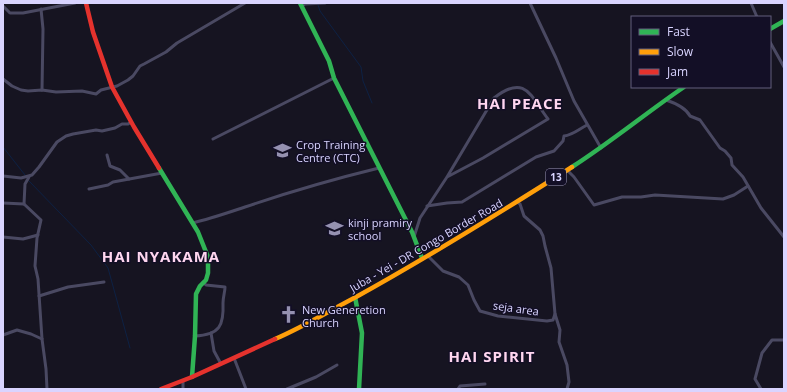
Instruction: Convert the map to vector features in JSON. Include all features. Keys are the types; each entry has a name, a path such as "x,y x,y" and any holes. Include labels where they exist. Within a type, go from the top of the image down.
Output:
{"street":[{"path":"3,6 10,13 23,13 75,3"},
{"path":"86,3 93,32 112,87 131,122 198,232 208,257 208,273 206,280 200,283 196,294 192,377"},
{"path":"3,79 12,86 21,90 56,92 82,91 96,94 103,90 117,86 133,76 140,66 166,52 177,43 245,3"},
{"path":"325,3 301,4 329,61 334,78 380,168 414,238 422,258"},
{"path":"530,3 574,101 601,148"},
{"path":"750,3 756,16"},
{"path":"41,9 42,90"},
{"path":"771,28 784,21"},
{"path":"771,44 784,67"},
{"path":"213,139 334,78"},
{"path":"414,238 420,218 447,177 494,98 504,90 514,87 528,91 548,119 483,158 447,177"},
{"name":"Juba - Yei - DR Congo Border Road","path":"161,389 192,377 291,332 381,283 517,202 567,170 601,148 683,88"},
{"path":"666,100 675,103 688,112 690,116 700,120 720,148 731,158 732,165 743,177 761,208 784,237"},
{"path":"24,204 25,184 57,142 66,136 73,134 96,130 102,131 131,122"},
{"path":"427,206 462,202 536,157 554,151 564,136 571,136 587,125"},
{"path":"107,156 110,166 120,170 129,179"},
{"path":"192,223 213,218 348,176 380,168"},
{"path":"567,170 574,177 594,205 622,197 655,195 723,200 748,186"},
{"path":"89,189 108,185 113,182 162,173"},
{"path":"3,176 21,178 29,177"},
{"path":"517,202 520,204 524,216 540,230 543,236 544,246 551,268 555,314 560,330 559,342 567,365 569,382 567,389"},
{"path":"3,203 24,204 41,220 35,266 38,278 38,296 47,389"},
{"path":"3,237 23,238 38,235"},
{"name":"seja area","path":"427,255 443,271 459,277 468,285 480,311 498,316 547,321 553,320 555,314"},
{"path":"38,296 68,287 104,282"},
{"path":"195,336 211,333 219,327 223,320 225,287 206,285 203,282"},
{"path":"355,297 362,333 359,389"},
{"path":"3,335 17,330 42,339"},
{"path":"211,333 214,351 221,364"},
{"path":"761,389 755,379 762,353 772,340 784,340"},
{"path":"234,358 246,389"},
{"path":"287,389 316,377 337,365"},
{"path":"183,389 184,380"},
{"path":"458,389 460,386 485,384"}],"waterway":[{"path":"318,5 320,11 361,67 363,81 372,103"},
{"path":"3,147 25,175"},
{"path":"29,181 91,245 108,268 130,348"}],"traffic: fast":[{"path":"300,3 329,61 334,78 412,232 422,258"},
{"path":"771,28 784,21"},
{"path":"572,167 601,148 683,88"},
{"path":"159,168 198,232 208,257 208,273 206,280 200,286 196,294 192,377"},
{"path":"355,297 362,333 359,389"}],"traffic: slow":[{"path":"275,339 316,319 411,266 572,167"}],"traffic: jam":[{"path":"86,3 93,32 112,87 159,168"},
{"path":"161,389 192,377 275,339"}],"place":[{"name":"Crop Training Centre (CTC)","path":"283,150"},
{"name":"kinji pramiry school","path":"335,228"},
{"name":"New Generetion Church","path":"289,315"}],"district":[{"name":"HAI PEACE","path":"520,103"},
{"name":"HAI NYAKAMA","path":"161,256"},
{"name":"HAI SPIRIT","path":"492,356"}]}
